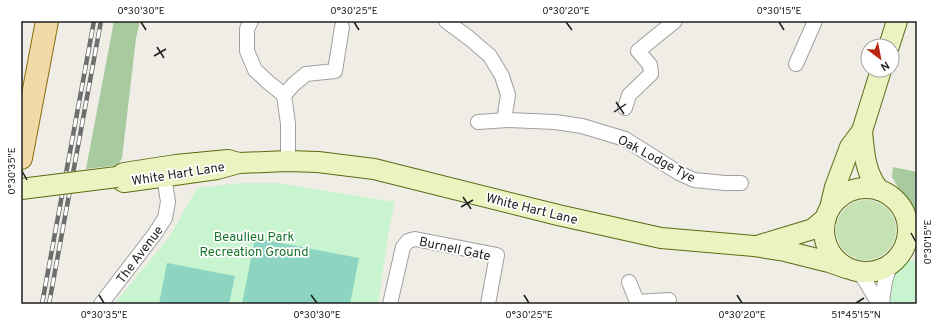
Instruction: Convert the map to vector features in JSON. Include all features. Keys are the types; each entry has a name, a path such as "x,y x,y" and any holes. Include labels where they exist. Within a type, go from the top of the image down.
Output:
{"main road":[{"path":"21,158 47,21"}],"street":[{"path":"251,21 247,29 247,51 255,70 284,95 288,124 288,161"},
{"path":"446,21 490,56 502,76 508,95 505,114 507,120"},
{"path":"625,108 629,96 651,74 650,65 638,51 675,21"},
{"path":"796,64 815,21"},
{"path":"891,38 896,21"},
{"path":"284,95 306,74 335,71 342,27"},
{"path":"879,78 862,131 850,147 835,186 824,230 826,245 834,258 866,282 879,304"},
{"name":"Oak Lodge Tye","path":"478,122 507,120 555,122 582,126 625,139 679,173 694,180 741,183"},
{"path":"862,131 867,169 879,190"},
{"name":"White Hart Lane","path":"21,189 117,177 124,173 176,165 228,160 240,163"},
{"name":"White Hart Lane","path":"117,177 124,182 217,169 240,163 288,161 318,162 374,169 558,215 661,238 754,246 785,251 829,262 852,270"},
{"name":"The Avenue","path":"101,304 154,235 165,218 168,202 164,176"},
{"path":"828,213 838,199 850,191 867,188 879,190 890,195 917,220"},
{"path":"882,304 887,273 904,255 908,238 908,225 904,212 898,203"},
{"name":"White Hart Lane","path":"754,246 813,229 828,213"},
{"name":"Burnell Gate","path":"390,304 404,247 408,241 415,239 497,255 488,304"},
{"path":"852,270 867,273 875,272 904,255"},
{"path":"629,282 638,303 670,300"}],"green space":[{"path":"114,21 140,21 136,38 122,158 118,165 86,169"},
{"path":"893,167 917,172 917,211 903,196 892,177"},
{"name":"Beaulieu Park Recreation Ground","path":"241,183 277,183 395,202 390,224 378,304 114,304 170,236 197,188"},
{"path":"866,200 883,205 891,213 896,230 891,247 883,255 866,260 849,255 841,247 836,230 841,213 849,205"},
{"path":"255,238 359,258 350,304 242,304"},
{"path":"917,260 917,304 890,304 889,281 894,271 903,262"},
{"path":"167,263 235,276 229,304 159,304"}],"railway":[{"path":"42,304 94,21"},
{"path":"49,304 101,21"}]}
